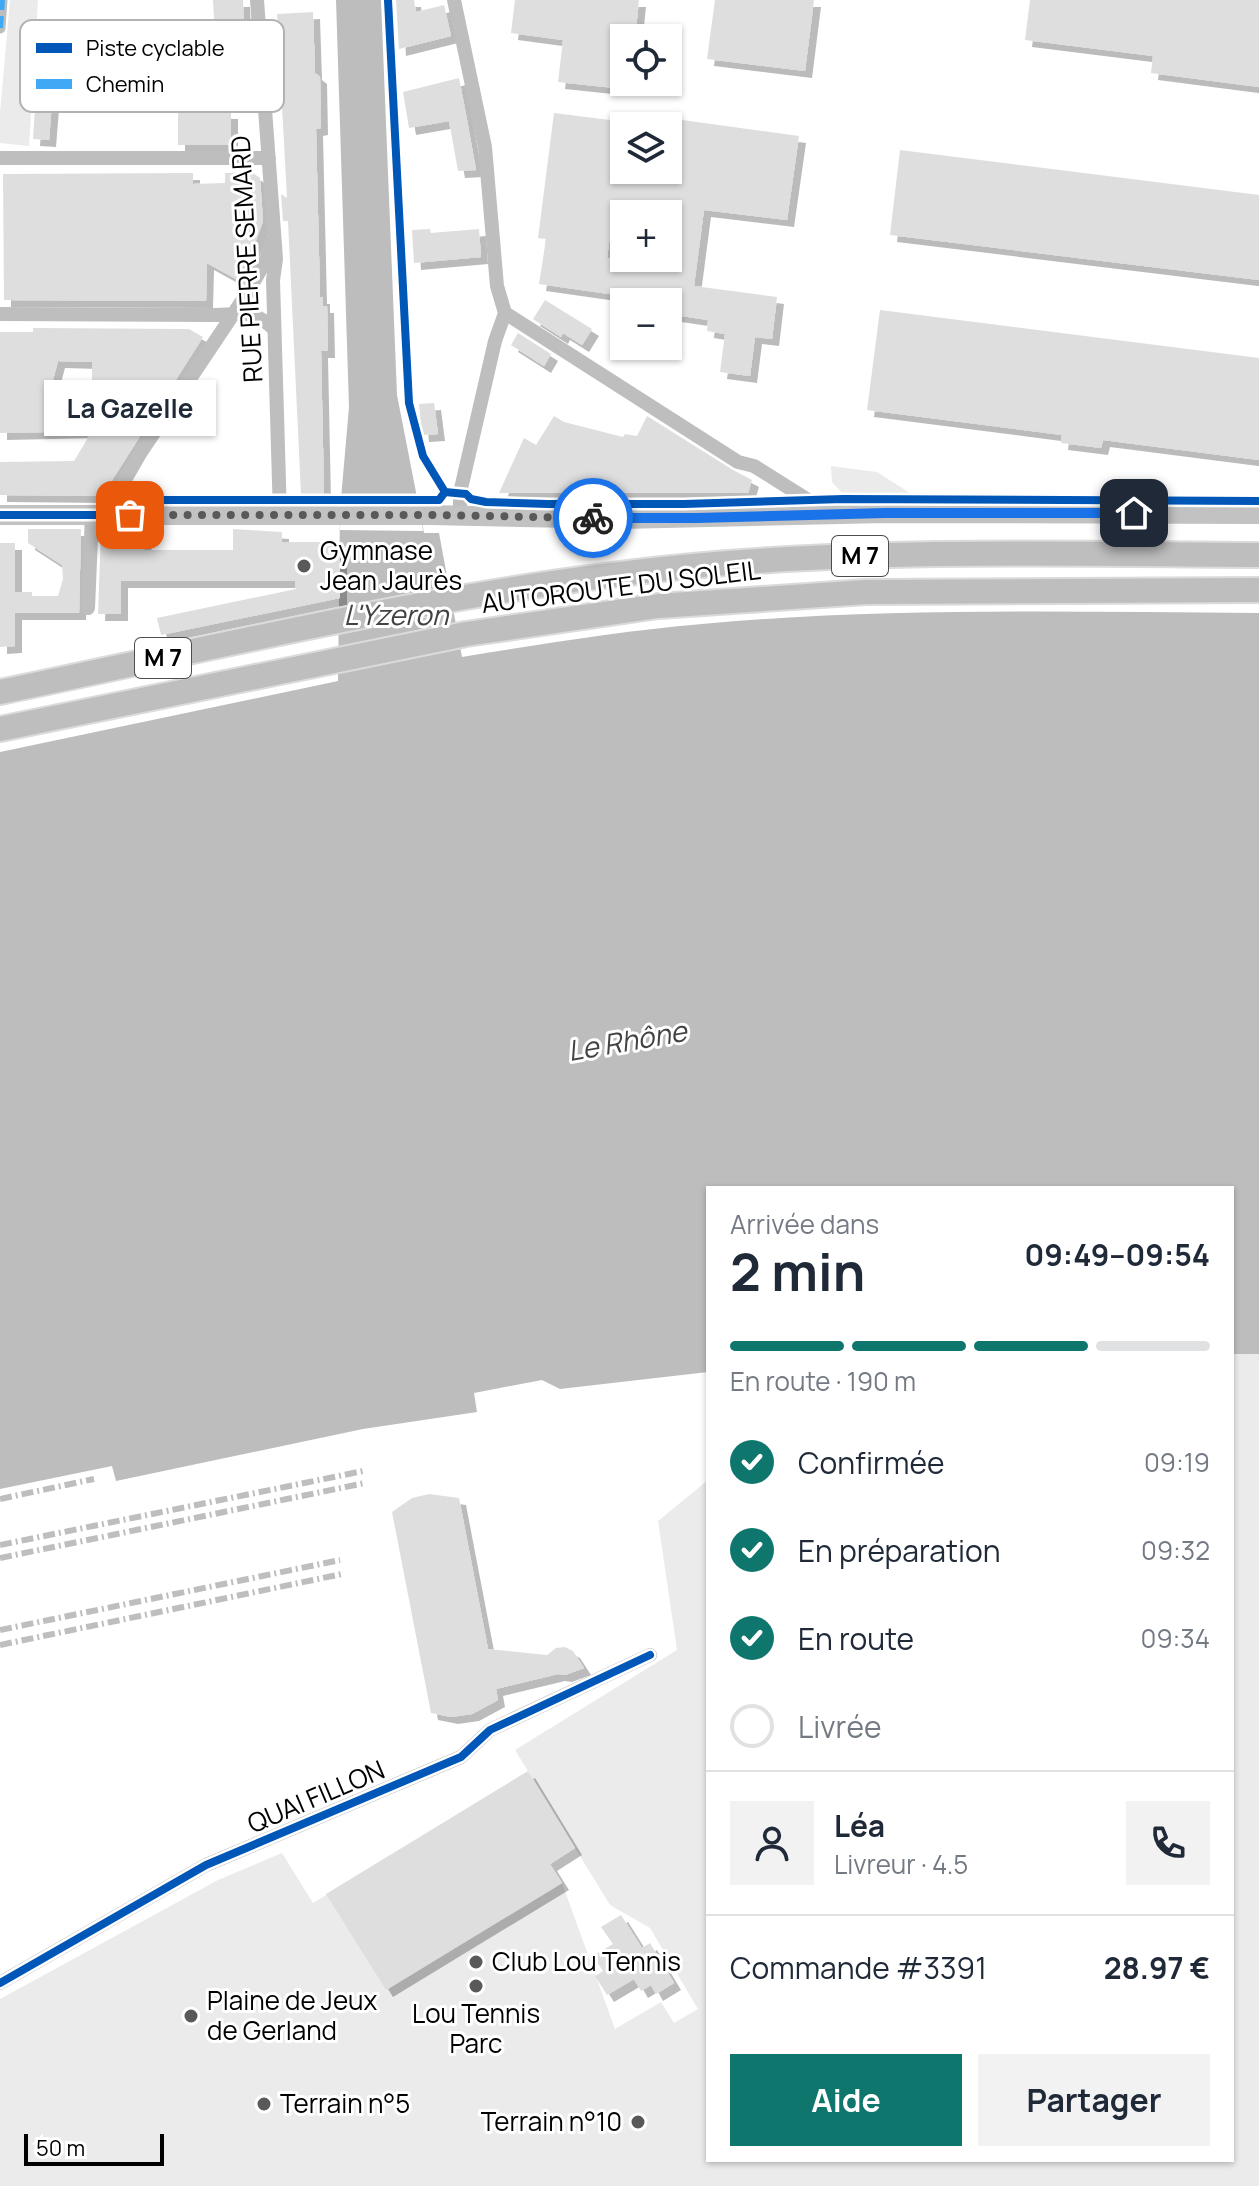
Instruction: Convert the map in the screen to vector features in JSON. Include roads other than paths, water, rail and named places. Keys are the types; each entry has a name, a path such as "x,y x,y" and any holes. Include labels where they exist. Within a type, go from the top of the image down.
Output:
{"highway":[{"name":"AUTOROUTE DU SOLEIL","path":"0,692 464,597 701,565 843,556 1259,555"},
{"name":"AUTOROUTE DU SOLEIL","path":"0,729 466,634 598,613 796,595 941,590 1259,590"}],"main road":[{"path":"0,515 460,515 636,519 809,514 1259,514"}],"street":[{"path":"0,28 2,0"},
{"name":"RUE PIERRE SEMARD","path":"257,0 259,20"},
{"path":"454,0 485,147 497,286 505,313 495,341 460,493 460,515"},
{"name":"RUE PIERRE SEMARD","path":"266,112 275,231 274,329 280,516"},
{"path":"0,158 269,158"},
{"path":"88,608 102,515 113,505 141,452 257,276 275,231"},
{"path":"505,313 738,462 754,466 808,500 809,514"},
{"path":"0,314 254,314 274,329"},
{"name":"QUAI FILLON","path":"0,1983 206,1865 461,1757 490,1730 650,1655"}],"water":[{"path":"336,0 381,0 397,395 424,533 439,533 462,657 642,630 841,615 1259,613 1259,1354 1234,1354 1234,1186 706,1186 706,1372 560,1389 542,1380 474,1393 477,1412 363,1429 116,1481 112,1466 0,1489 0,752 338,681 340,510 349,407"}],"railway":[{"path":"0,1545 363,1471"},
{"path":"0,1499 94,1479"},
{"path":"0,1558 365,1483"},
{"path":"0,1630 340,1560"},
{"path":"0,1645 342,1574"}],"place":[{"name":"La Gazelle","path":"130,515"},
{"name":"Gymnase Jean Jaurès","path":"304,566"},
{"name":"Club Lou Tennis","path":"476,1962"},
{"name":"Lou Tennis Parc","path":"476,1986"},
{"name":"Plaine de Jeux de Gerland","path":"191,2016"},
{"name":"Terrain n°5","path":"264,2104"},
{"name":"Terrain n°10","path":"638,2122"}],"water label":[{"name":"L'Yzeron","path":"396,615"},
{"name":"Le Rhône","path":"627,1041"}]}
